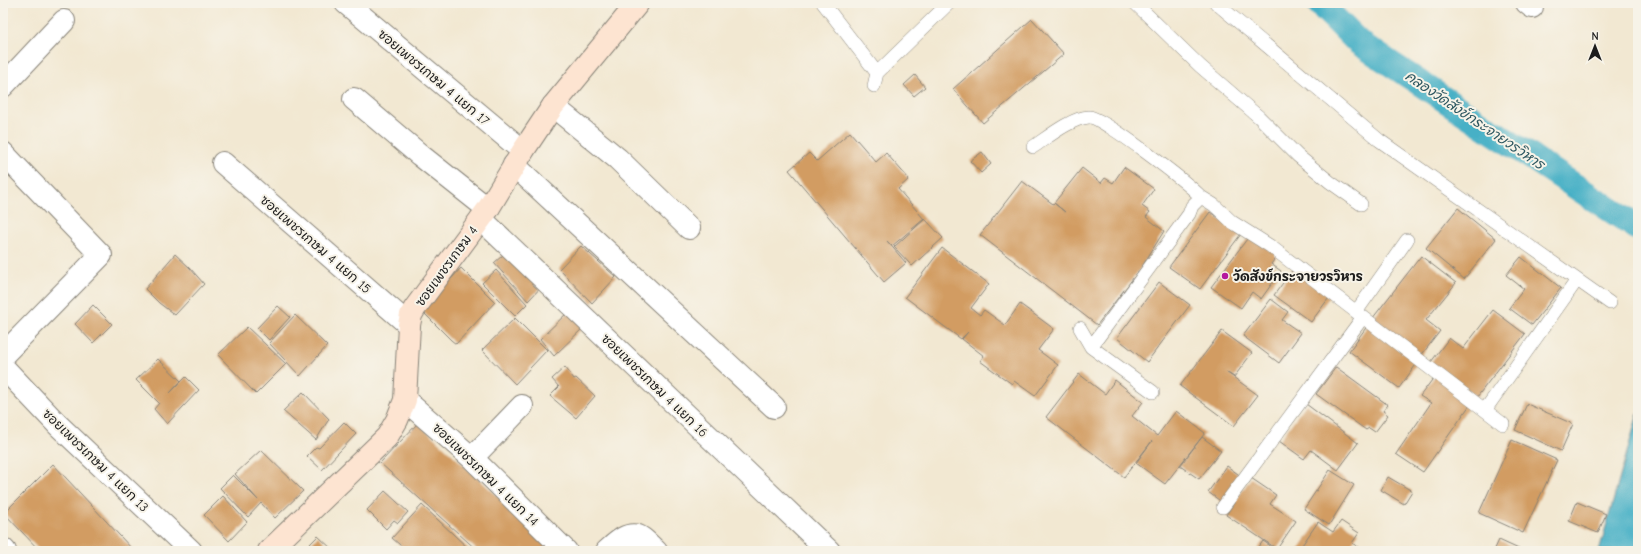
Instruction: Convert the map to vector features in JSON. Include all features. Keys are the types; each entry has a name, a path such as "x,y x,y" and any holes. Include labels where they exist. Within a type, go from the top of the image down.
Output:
{"street":[{"name":"ซอยเพชรเกษม 4 แยก 17","path":"346,3 518,158 774,407"},
{"name":"ซอยเพชรเกษม 4","path":"269,551 386,437 397,420 405,400 409,325 415,308 484,214 518,158 553,106 638,3"},
{"path":"3,86 64,22"},
{"name":"ซอยเพชรเกษม 4 แยก 16","path":"354,98 484,214 829,551"},
{"path":"553,106 618,159 689,228"},
{"path":"3,153 101,255 3,355"},
{"name":"ซอยเพชรเกษม 4 แยก 15","path":"223,163 409,325"},
{"name":"ซอยเพชรเกษม 4 แยก 13","path":"3,367 58,426 191,551"},
{"name":"ซอยเพชรเกษม 4 แยก 14","path":"405,400 472,458 566,551"},
{"path":"472,458 522,406"},
{"path":"607,551 621,540 630,536 639,536 656,551"}],"lane":[{"path":"823,3 877,73"},
{"path":"1135,3 1200,66 1259,116 1298,156 1330,182 1361,204"},
{"path":"1216,3 1379,140 1610,303"},
{"path":"874,86 877,73 942,5"},
{"path":"1033,147 1076,119 1091,116 1110,127 1170,170 1195,190 1201,197 1214,205 1232,222 1270,246 1502,424"},
{"path":"1091,347 1189,214 1192,206 1201,197"},
{"path":"1223,507 1359,315 1407,240"},
{"path":"1484,410 1577,280"},
{"path":"1080,328 1091,347 1153,392"}],"water":[{"path":"1638,413 1638,551 1599,551 1635,424"}],"building":[{"path":"1032,19 1064,54 983,123 953,89"},
{"path":"915,75 925,87 914,96 904,85"},
{"path":"850,132 876,162 886,153 909,179 898,189 924,219 892,246 887,241 906,263 884,282 789,170 809,153 817,161"},
{"path":"982,152 991,164 981,173 970,161"},
{"path":"1124,167 1154,189 1142,206 1150,212 1146,217 1164,231 1141,268 1097,325 980,235 1022,181 1053,204 1082,168 1101,183 1105,178 1113,183"},
{"path":"1458,208 1496,239 1464,279 1426,248"},
{"path":"1210,212 1241,234 1200,289 1169,267"},
{"path":"925,219 943,238 912,266 894,247"},
{"path":"1250,235 1278,255 1271,264 1281,271 1261,299 1252,292 1241,308 1211,287"},
{"path":"581,246 616,277 592,303 559,269"},
{"path":"511,248 546,282 528,301 494,263"},
{"path":"942,248 989,284 971,308 980,315 984,310 1005,325 1020,304 1054,329 1038,350 1058,365 1035,396 1014,381 1012,384 980,361 984,356 962,339 968,332 961,339 905,297"},
{"path":"175,254 204,284 175,315 159,303 145,289"},
{"path":"1421,256 1456,283 1426,320 1440,331 1420,357 1372,319"},
{"path":"1521,257 1561,288 1532,325 1509,308 1524,289 1506,275"},
{"path":"461,268 495,302 456,344 422,311"},
{"path":"1294,268 1331,295 1311,322 1274,295"},
{"path":"496,270 527,304 515,316 482,283"},
{"path":"1159,282 1190,305 1147,362 1117,338"},
{"path":"1271,299 1288,312 1282,320 1301,333 1279,363 1243,336"},
{"path":"93,305 112,324 93,343 75,324"},
{"path":"278,306 290,317 269,340 257,328"},
{"path":"570,310 586,325 554,356 540,339"},
{"path":"1493,310 1525,334 1477,397 1431,362 1449,338 1463,349"},
{"path":"295,315 327,346 300,376 269,343"},
{"path":"515,318 547,350 515,384 482,350"},
{"path":"1368,325 1418,362 1399,388 1349,351"},
{"path":"247,327 286,364 256,394 218,355"},
{"path":"1222,331 1252,353 1234,377 1226,372 1258,395 1234,426 1180,386"},
{"path":"158,359 181,381 170,393 186,377 199,390 167,424 154,409 159,403 136,380"},
{"path":"565,367 574,379 576,378 595,396 576,418 550,396 559,387 552,379"},
{"path":"1336,367 1388,405 1383,411 1388,415 1375,432 1369,428 1366,430 1316,394"},
{"path":"1079,374 1105,394 1115,380 1143,402 1132,416 1157,436 1176,411 1205,433 1165,484 1136,463 1152,441 1124,477 1046,417"},
{"path":"1435,376 1472,402 1423,472 1396,454 1431,403 1420,396"},
{"path":"303,392 329,419 316,440 283,411"},
{"path":"1306,404 1358,443 1338,470 1311,450 1304,459 1279,441"},
{"path":"1527,404 1573,424 1561,451 1515,430"},
{"path":"344,422 356,434 322,470 307,456 316,447 319,448"},
{"path":"418,423 557,551 478,551 380,463"},
{"path":"1202,437 1221,451 1199,479 1180,466"},
{"path":"1512,440 1557,460 1523,533 1479,513"},
{"path":"261,450 303,491 275,518 261,503 248,517 220,488 233,475 258,500 235,474"},
{"path":"53,464 133,550 132,551 40,551 4,513"},
{"path":"1227,466 1242,477 1223,503 1208,492"},
{"path":"1330,470 1354,485 1329,525 1304,509"},
{"path":"1388,477 1412,491 1404,504 1381,490"},
{"path":"1251,478 1276,495 1270,504 1296,521 1277,549 1226,515"},
{"path":"385,491 408,512 398,523 394,520 386,529 367,510"},
{"path":"223,496 247,522 229,541 204,515"},
{"path":"1577,502 1606,514 1598,533 1569,521"},
{"path":"422,505 469,549 468,551 407,551 392,538"},
{"path":"1341,521 1359,533 1352,543 1364,551 1298,551 1318,522 1333,532"},
{"path":"318,536 334,551 303,551"},
{"path":"1499,540 1523,551 1494,551"},
{"path":"1263,541 1278,551 1256,551"}],"waterway":[{"name":"คลองวัดสังข์กระจายวรวิหาร","path":"1319,3 1358,42 1638,228"}],"place":[{"name":"วัดสังข์กระจายวรวิหาร","path":"1225,276"}]}
